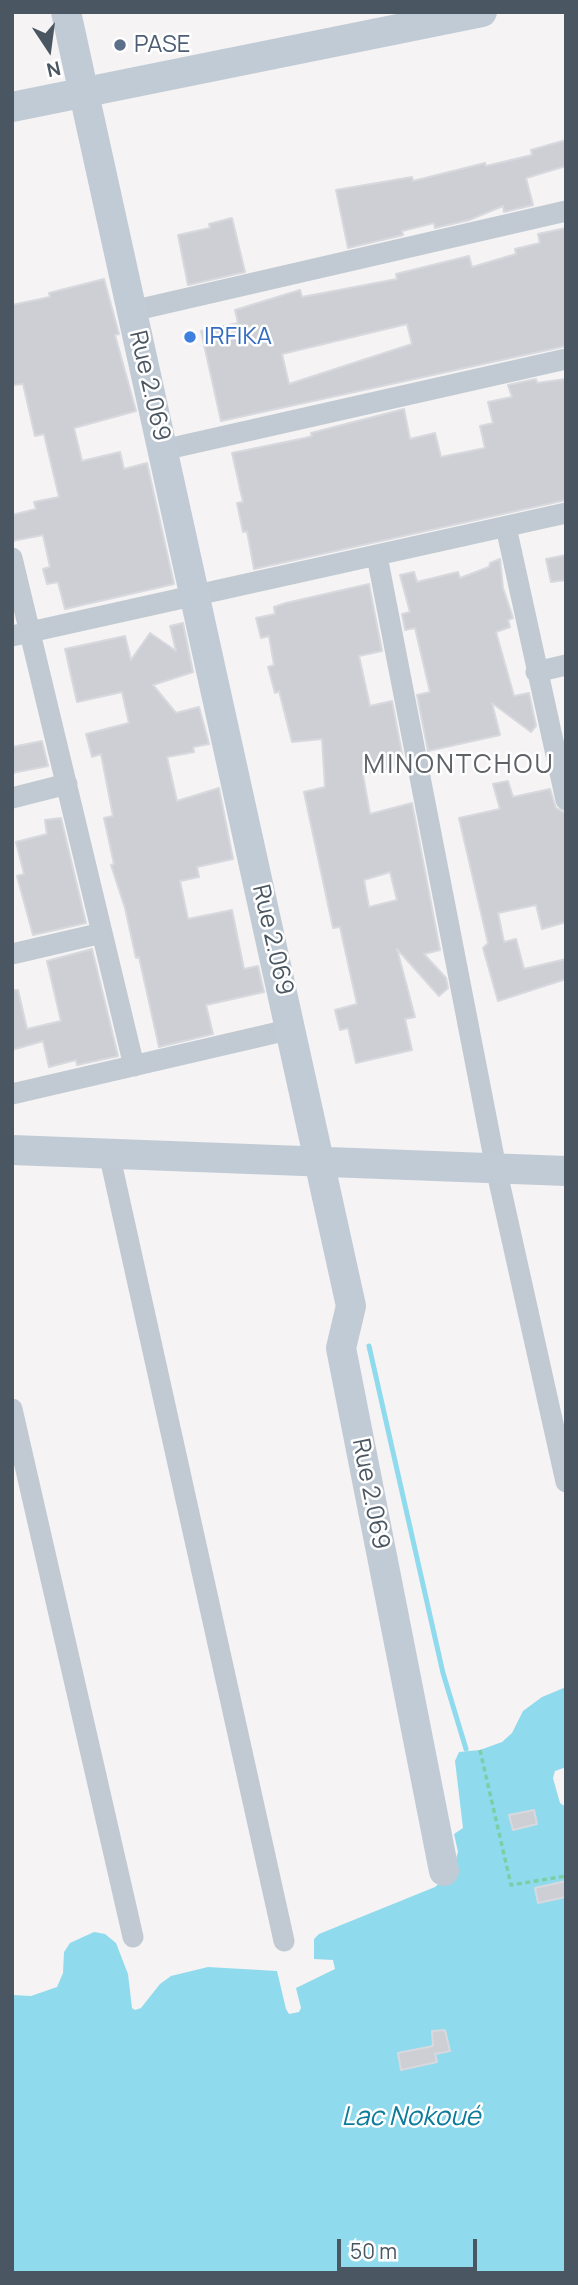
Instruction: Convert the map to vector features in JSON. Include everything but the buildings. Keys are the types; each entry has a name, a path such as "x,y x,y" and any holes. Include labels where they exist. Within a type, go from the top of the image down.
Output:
{"street":[{"name":"Rue 2.069","path":"66,12 351,1306 341,1348 444,1871"},
{"path":"12,107 482,12"},
{"path":"132,312 566,211"},
{"path":"163,450 566,359"},
{"path":"21,634 566,513"},
{"path":"506,527 566,800"},
{"path":"377,556 496,1168 566,1482"},
{"path":"12,558 21,634 67,784 134,1066"},
{"path":"536,672 566,665"},
{"path":"12,798 67,784"},
{"path":"12,954 102,933"},
{"path":"12,1094 292,1029"},
{"path":"12,1150 566,1171"},
{"path":"109,1153 284,1941"},
{"path":"12,1409 133,1937"}],"path":[{"path":"480,1749 510,1885 566,1877"}],"water":[{"name":"Lac Nokoué","path":"566,1687 566,1767 555,1771 553,1778 560,1803 566,1807 566,2273 12,2273 12,1995 31,1996 57,1987 63,1973 64,1952 70,1943 94,1932 105,1934 116,1943 128,1974 132,2008 135,2010 141,2008 160,1984 171,1976 208,1967 277,1971 286,2009 289,2014 299,2012 301,2008 296,1988 335,1969 333,1960 314,1959 314,1939 319,1934 435,1887 452,1872 458,1852 454,1834 463,1828 455,1761 459,1752 480,1750 502,1742 512,1733 523,1711 542,1697"}],"waterway":[{"path":"369,1346 443,1673 466,1749"}],"place":[{"name":"PASE","path":"120,45"},
{"name":"IRFIKA","path":"190,337"}],"district":[{"name":"MINONTCHOU","path":"459,766"}]}
